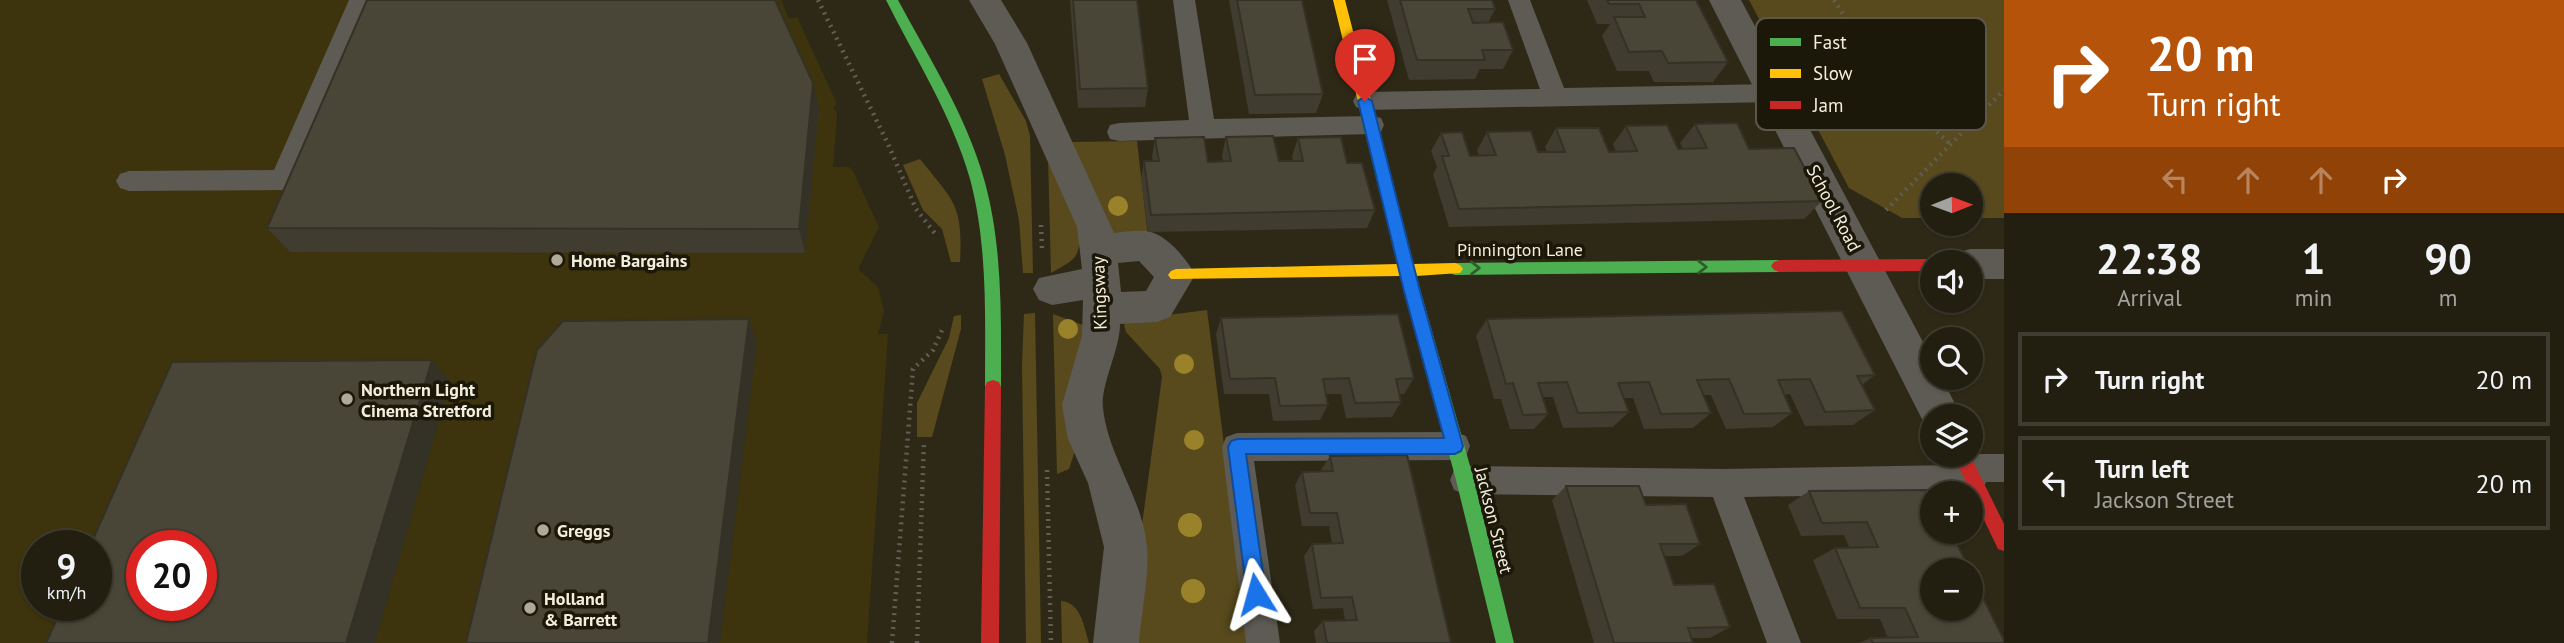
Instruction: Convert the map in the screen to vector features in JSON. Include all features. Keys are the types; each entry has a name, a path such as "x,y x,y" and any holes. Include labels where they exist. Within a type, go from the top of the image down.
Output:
{"street":[{"path":"892,0 964,141 977,180 986,225 993,336 990,643"},
{"name":"Jackson Street","path":"1339,0 1406,268 1465,480 1505,643"},
{"name":"School Road","path":"1725,0 1756,60"},
{"name":"Kingsway","path":"996,3 1011,43 1095,227 1101,280 1101,335 1082,405 1089,439 1109,483 1126,547 1115,643"},
{"name":"School Road","path":"1793,130 1935,404"},
{"path":"1052,289 1101,280 1147,246 1176,275 1157,306 1101,280"},
{"path":"1983,264 2004,264"},
{"name":"Pinnington Lane","path":"1176,275 1406,268 1920,265"},
{"path":"1967,467 2004,543"}],"lane":[{"path":"130,181 282,180 360,0"},
{"path":"1184,0 1203,128"},
{"path":"1519,0 1556,97"},
{"path":"1365,101 1756,93"},
{"path":"1119,132 1372,125"},
{"path":"1263,643 1237,447 1455,446"},
{"path":"1465,480 1723,484 1967,467 2004,468"},
{"path":"1723,484 1784,643"}],"path":[{"path":"818,0 888,144 916,209 936,234 940,246"},
{"path":"1834,0 1846,18"},
{"path":"1986,108 2004,90"},
{"path":"1936,130 1951,144"},
{"path":"1865,266 1886,210 1965,130"},
{"path":"892,643 913,369 933,350 941,333 943,320"},
{"path":"917,643 924,441"}],"shaded area":[{"path":"0,0 781,0 789,19 797,17 837,104 834,107 837,115 833,167 849,167 853,171 879,227 858,269 878,287 884,311 878,334 888,334 867,643 0,643"},
{"path":"1749,0 2004,0 2004,218 1983,218 1983,173 1920,173 1920,218 1902,218 1849,188 1818,130 1986,130 1986,18 1759,18"},
{"path":"999,74 1026,121 1030,136 1033,273 1023,273 1019,220 1005,155 982,79"},
{"path":"1137,141 1148,237 1118,236 1112,231 1070,142"},
{"path":"1048,156 1071,204 1079,230 1077,253 1066,265 1051,273"},
{"path":"920,159 948,195 958,215 960,262 951,262 942,229 923,210 903,165"},
{"path":"1207,310 1249,643 1126,643 1162,377 1160,369 1126,332 1124,325 1129,320"},
{"path":"1035,313 1041,643 1026,643 1022,365 1024,314"},
{"path":"1053,314 1083,325 1078,442 1069,469 1057,474"},
{"path":"961,315 961,329 932,437 917,437 917,403 949,338 954,316"},
{"path":"1061,601 1068,602 1077,611 1089,643 1062,643"}],"building":[{"path":"367,0 775,0 813,83 799,229 267,228"},
{"path":"1073,0 1137,0 1148,88 1080,89"},
{"path":"1237,0 1302,0 1323,94 1255,95"},
{"path":"1400,0 1492,0 1495,9 1468,9 1473,23 1503,22 1513,50 1482,50 1485,60 1417,60"},
{"path":"1607,0 1696,0 1728,62 1668,63 1662,51 1629,52 1614,17 1645,17 1639,4 1609,4"},
{"path":"1737,123 1749,149 1794,148 1822,201 1459,209 1442,156 1449,156 1441,133 1462,132 1470,156 1496,155 1487,132 1531,131 1538,152 1565,152 1556,128 1599,128 1609,152 1637,151 1626,126 1667,125 1678,149 1707,148 1695,124"},
{"path":"1273,136 1279,161 1303,161 1298,138 1341,137 1347,163 1362,163 1375,210 1151,215 1144,161 1159,161 1155,138 1204,137 1208,162 1231,161 1226,137"},
{"path":"1842,311 1875,375 1857,376 1875,410 1825,412 1810,379 1778,380 1792,413 1744,414 1729,379 1697,380 1711,413 1661,414 1649,382 1618,383 1629,412 1578,413 1567,382 1538,383 1548,414 1523,415 1513,383 1506,384 1487,319"},
{"path":"1398,314 1414,378 1396,379 1401,402 1355,403 1349,378 1323,379 1328,405 1280,406 1275,378 1230,379 1221,318"},
{"path":"749,319 708,643 466,643 537,350 563,321"},
{"path":"432,360 346,643 46,643 56,621 112,621 112,530 97,530 172,362"},
{"path":"1407,455 1451,643 1327,643 1323,621 1357,620 1352,597 1321,598 1312,544 1343,543 1337,513 1310,513 1302,472 1333,471 1330,456"},
{"path":"1566,486 1639,486 1646,505 1686,504 1700,544 1660,544 1674,585 1714,584 1730,627 1688,628 1693,643 1614,643"},
{"path":"1920,490 1920,544 1957,544 1964,558 1920,558 1920,621 1983,621 1983,598 2004,643 1873,643 1871,638 1918,637 1905,608 1860,608 1835,548 1878,547 1867,522 1822,523 1809,491"}],"traffic: fast":[{"path":"892,0 950,110 977,179 990,256 993,387"},
{"path":"1455,269 1779,266"},
{"path":"1411,285 1465,480 1505,643"}],"traffic: slow":[{"path":"1339,0 1411,285"},
{"path":"1176,275 1455,269"}],"traffic: jam":[{"path":"1779,266 1920,265"},
{"path":"990,643 993,387"},
{"path":"1967,467 2004,543"}],"place":[{"name":"Home Bargains","path":"557,260"},
{"name":"Northern Light Cinema Stretford","path":"347,399"},
{"name":"Greggs","path":"543,530"},
{"name":"Holland & Barrett","path":"530,608"}],"route":[{"path":"1256,594 1237,447 1455,446 1412,291 1365,101"}]}
